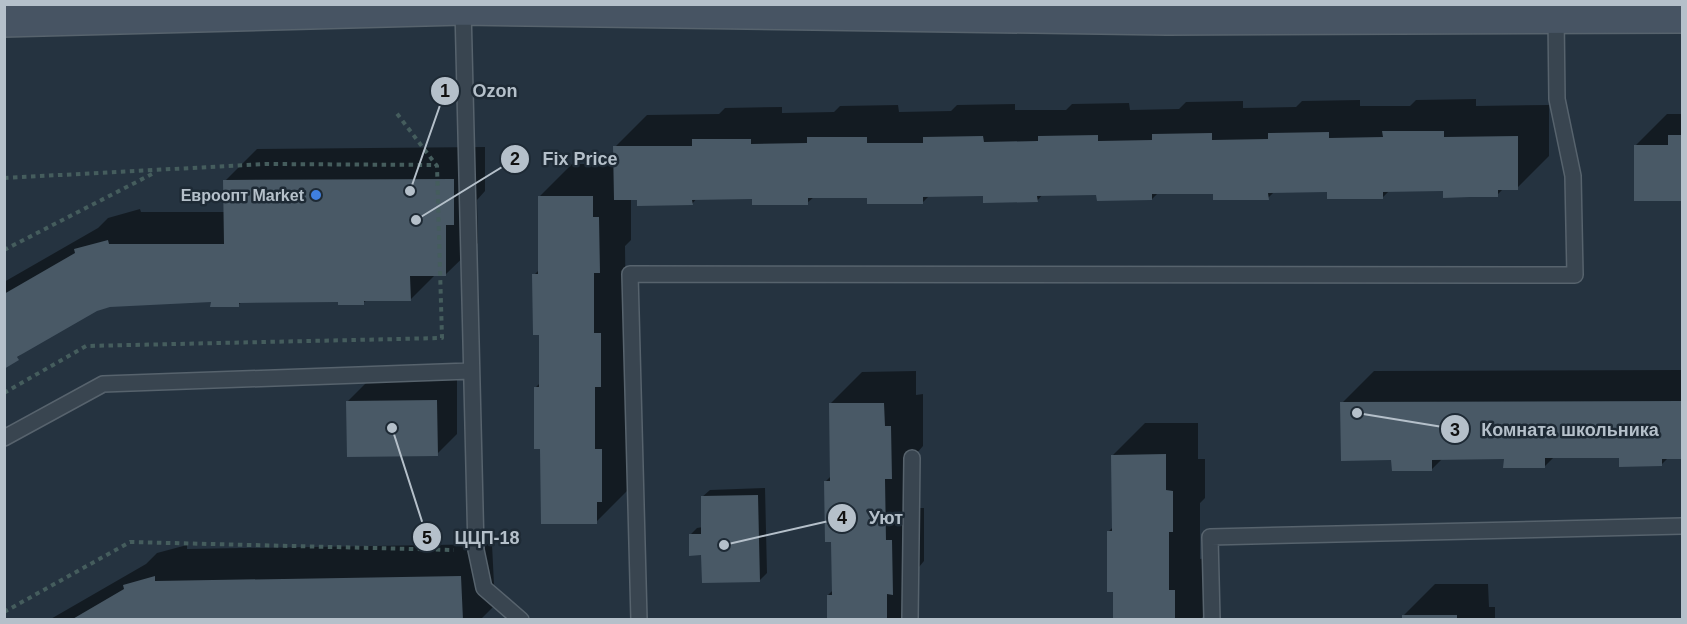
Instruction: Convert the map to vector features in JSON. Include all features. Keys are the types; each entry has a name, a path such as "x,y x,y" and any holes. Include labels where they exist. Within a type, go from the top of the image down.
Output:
{"main road":[{"path":"4,20 463,8 1167,18 1683,16"}],"lane":[{"path":"463,8 476,550 484,588 521,620"},
{"path":"639,620 630,274 1575,275 1573,176 1557,99 1556,16"},
{"path":"4,438 103,384 470,371"},
{"path":"910,620 912,458"},
{"path":"1212,620 1209,537 1683,526"}],"path":[{"path":"4,393 86,346 442,338 437,165 395,111"},
{"path":"4,178 156,172 267,164 437,165"},
{"path":"4,250 156,172"},
{"path":"4,173 11,178"},
{"path":"4,612 130,542 476,550"}],"building":[{"path":"1382,131 1444,131 1444,137 1518,136 1518,190 1498,190 1498,197 1443,198 1443,191 1383,192 1383,199 1327,199 1327,192 1268,193 1269,200 1213,200 1213,194 1152,194 1152,200 1097,201 1096,195 1037,196 1038,202 983,203 983,196 923,197 923,204 867,204 867,198 808,198 808,205 752,205 752,199 692,200 693,205 637,206 637,200 614,200 613,146 692,146 692,139 751,139 751,144 807,143 807,137 867,137 867,143 923,143 923,137 983,136 984,142 1038,141 1038,136 1098,135 1098,141 1152,140 1152,134 1212,133 1212,140 1268,139 1268,133 1329,132 1329,138 1383,137"},
{"path":"1668,135 1682,135 1682,201 1634,201 1634,145 1668,145"},
{"path":"454,179 454,225 446,225 446,276 410,276 411,301 364,301 364,305 338,305 338,302 239,303 239,307 210,307 211,302 110,307 97,311 17,357 19,360 4,369 4,294 75,253 74,249 108,240 109,244 224,244 223,180"},
{"path":"538,196 593,196 593,217 599,217 600,273 594,273 594,333 601,333 601,387 595,387 595,449 602,449 602,502 597,502 597,524 541,524 540,449 534,449 534,387 539,387 539,335 533,335 532,274 538,274"},
{"path":"437,400 438,456 347,457 346,401"},
{"path":"1682,401 1682,459 1662,459 1662,466 1619,467 1619,458 1545,458 1545,468 1503,468 1504,459 1432,460 1432,471 1392,471 1391,460 1341,461 1340,402"},
{"path":"829,403 884,403 885,426 891,426 892,479 885,479 886,540 892,540 893,595 887,594 887,620 827,620 827,595 832,595 831,542 825,542 824,481 830,481"},
{"path":"1166,454 1166,490 1173,491 1173,532 1169,532 1169,590 1175,590 1175,620 1113,620 1113,592 1107,592 1107,531 1112,531 1111,455"},
{"path":"758,495 760,582 702,583 701,555 689,556 689,534 701,534 701,496"},
{"path":"155,576 155,581 461,576 463,620 71,620 124,589 123,585"},
{"path":"1402,615 1457,615 1457,620 1402,620"}],"place":[{"name":"Ozon","path":"410,191"},
{"name":"Евроопт Market","path":"316,195"},
{"name":"Fix Price","path":"416,220"},
{"name":"Комната школьника","path":"1357,413"},
{"name":"ЦЦП-18","path":"392,428"},
{"name":"Уют","path":"724,545"}]}
